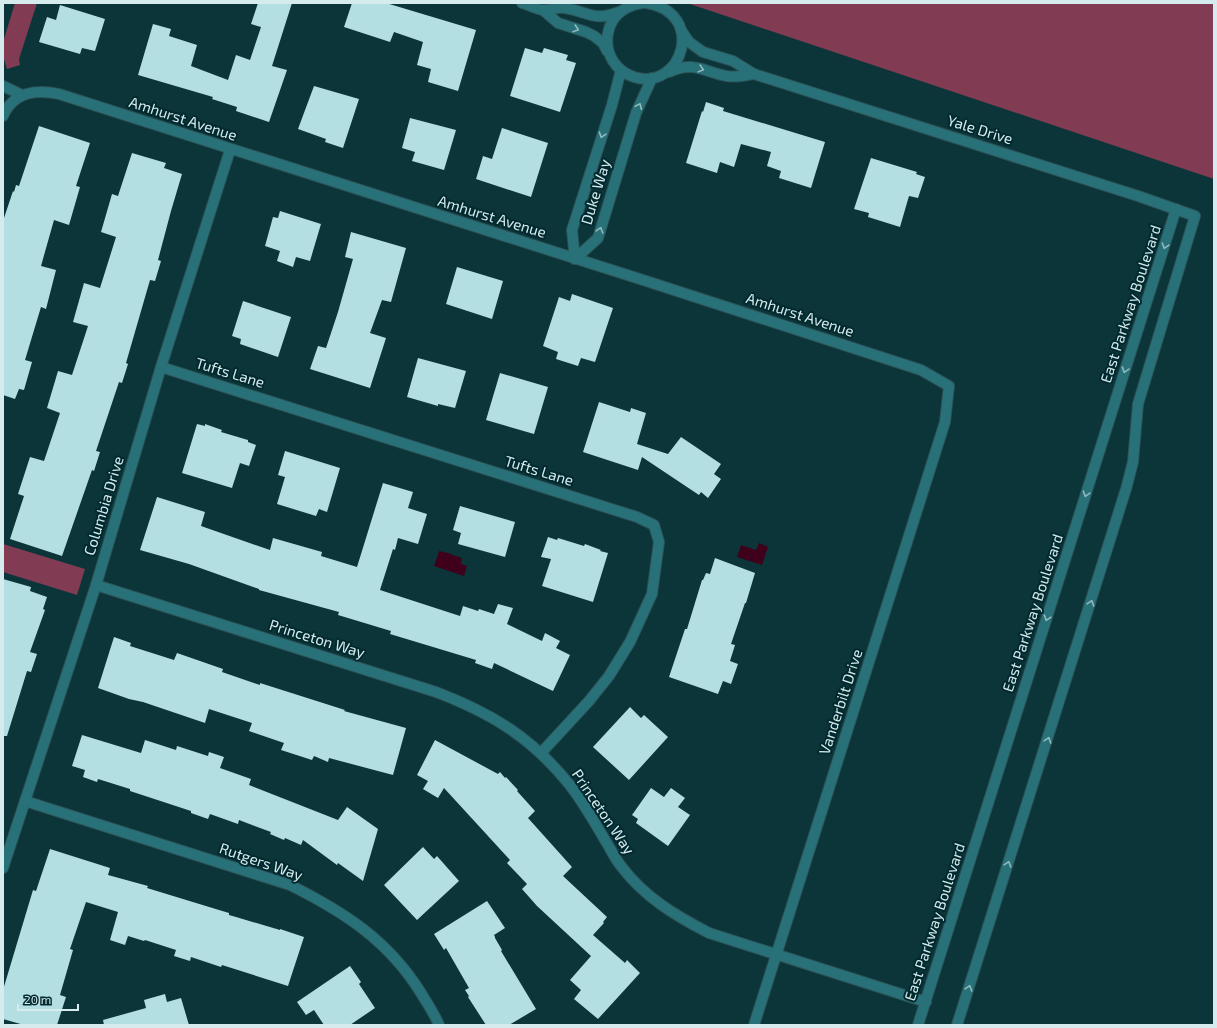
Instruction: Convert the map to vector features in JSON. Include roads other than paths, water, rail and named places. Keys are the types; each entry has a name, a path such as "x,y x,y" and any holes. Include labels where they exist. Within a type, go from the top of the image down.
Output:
{"street":[{"path":"522,3 543,10 558,23 594,36 603,43 617,67 627,75 639,79 652,78 664,74 674,65 680,54 683,42 681,30 676,19 667,10 656,4 644,3 632,5 607,16 588,16 564,8 543,10"},
{"path":"610,56 607,44 608,31 613,20 621,11"},
{"name":"Yale Drive","path":"681,30 689,42 703,52 733,61 754,74 1034,162 1195,216 1138,404 1133,462 1124,496 957,1025"},
{"name":"Yale Drive","path":"664,74 687,66 697,67 728,76 754,74"},
{"name":"Duke Way","path":"575,259 572,230 612,105 621,70"},
{"name":"Duke Way","path":"575,259 598,238 636,113 652,78"},
{"path":"3,86 22,95 12,102 3,116"},
{"name":"Amhurst Avenue","path":"22,95 36,91 59,94 921,370 949,386"},
{"name":"Columbia Drive","path":"3,868 96,585 161,367 230,150"},
{"name":"East Parkway Boulevard","path":"918,1025 1176,209"},
{"name":"Tufts Lane","path":"161,367 637,517 654,525 659,542 652,594 630,642 609,676 589,701 541,753"},
{"name":"Vanderbilt Drive","path":"754,1025 945,422 949,386"},
{"name":"Princeton Way","path":"96,585 436,692 477,709 511,728 541,753 569,784 621,866 656,902 678,917 709,933 926,1002"},
{"name":"Rutgers Way","path":"25,801 290,885 321,901 352,920 384,946 408,973 435,1015 439,1025"}]}
